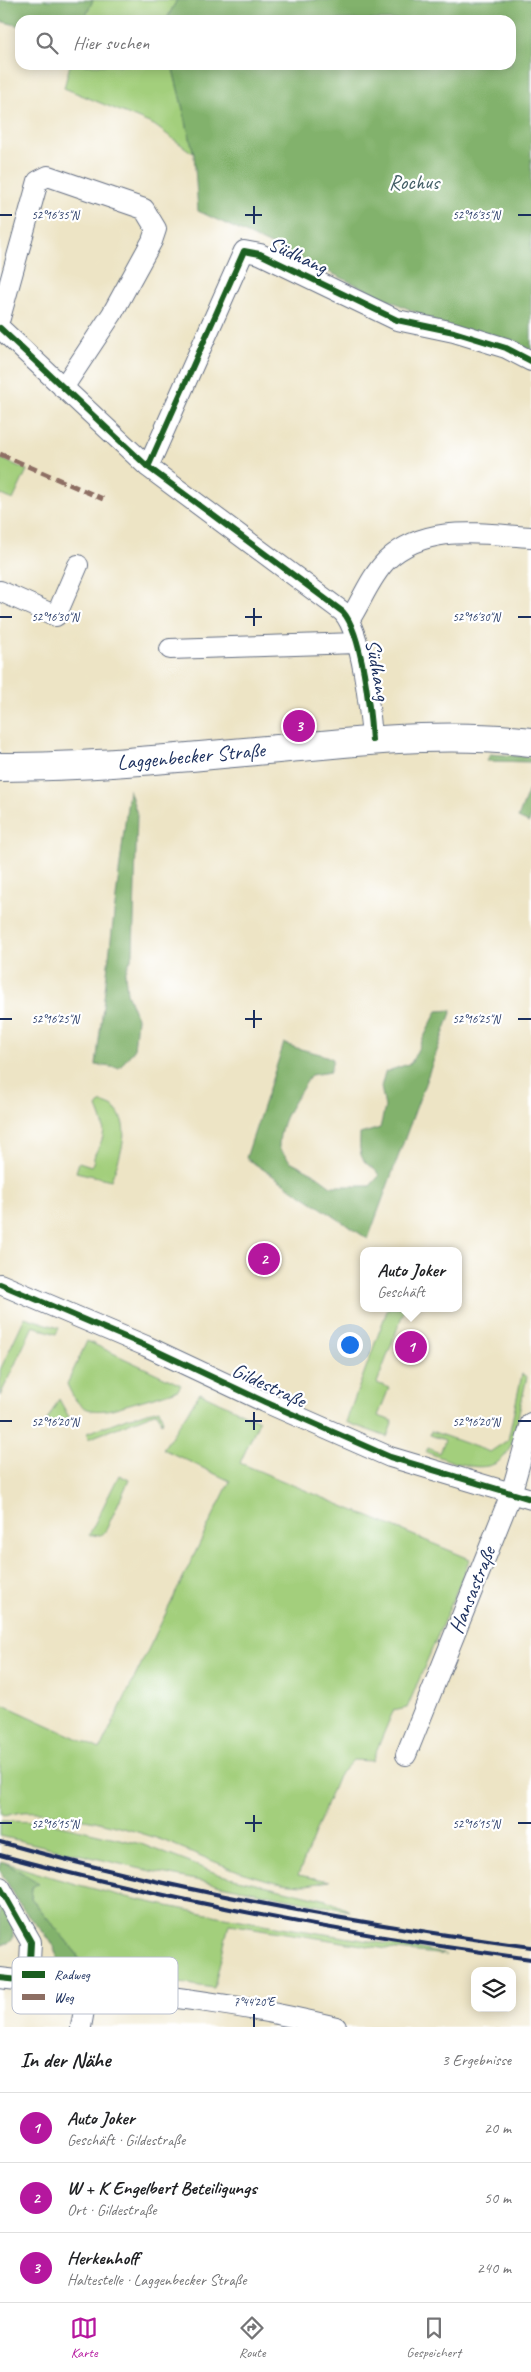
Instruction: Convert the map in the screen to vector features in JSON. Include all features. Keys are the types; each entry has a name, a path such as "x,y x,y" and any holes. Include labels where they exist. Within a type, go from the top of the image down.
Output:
{"street":[{"path":"0,318 38,181 48,176 144,208 156,229 152,241 112,314 63,388"},
{"name":"Südhang","path":"148,467 244,250 260,254 397,320 454,332 497,345 531,361"},
{"name":"Südhang","path":"0,328 148,467 328,600 350,619 357,643 372,740"},
{"name":"Südhang","path":"350,619 367,588 386,561 407,545 434,535 460,532 531,537"},
{"path":"0,592 56,616 78,565"},
{"name":"Südhang","path":"170,649 357,643"},
{"name":"Laggenbecker Straße","path":"0,767 136,762 372,740 448,738 531,742"},
{"name":"Gildestraße","path":"0,1284 146,1346 265,1402 390,1457 511,1494 531,1498"},
{"name":"Hansastraße","path":"406,1755 511,1494 531,1423"},
{"path":"0,1887 31,1942 30,1957"},
{"path":"178,2000 228,2006 336,2027"},
{"path":"81,2027 83,2014"}],"green space":[{"path":"0,0 93,0 86,15 15,15 15,25 0,21"},
{"path":"93,0 177,0 169,15 86,15"},
{"name":"Rochus","path":"177,0 531,0 531,366 198,211 194,154 173,70 516,70 516,15 169,15"},
{"path":"69,70 173,70 194,154 154,125 64,88"},
{"path":"0,458 27,470 13,500 0,494"},
{"path":"490,754 531,757 531,762 487,761"},
{"path":"531,784 531,816 529,823 518,818"},
{"path":"129,789 137,814 133,954 125,973 127,993 137,1018 134,1050 119,1068 96,1065"},
{"path":"452,1010 368,1239 246,1158 284,1043 333,1059 330,1072 311,1075 289,1109 282,1127 279,1148 290,1161 313,1173 331,1186 370,1186 379,1176 361,1156 360,1134 380,1128 385,1107 381,1087 385,1072 411,1063 437,1011"},
{"path":"101,1102 114,1108 123,1125 123,1144 111,1180 76,1172 79,1162 91,1166 102,1140 104,1130 97,1107"},
{"path":"387,1312 404,1312 377,1383 389,1388 378,1416 393,1421 387,1437 346,1422"},
{"path":"25,1317 59,1328 56,1334 33,1326 0,1396 0,1370"},
{"path":"87,1341 181,1385 178,1390 112,1409 95,1410 84,1407 75,1398 67,1384"},
{"path":"522,1374 527,1377 513,1440 507,1454 498,1462 476,1467 463,1465 426,1452 428,1448 440,1453 445,1440 430,1435 431,1431 490,1452 508,1440"},
{"path":"200,1393 259,1421 240,1463 470,1559 407,1708 394,1709 372,1761 353,1760 338,1776 298,1875 330,1881 303,1885 266,1880 230,1868 159,1839 109,1824 39,1812 19,1812 6,1816 0,1813 0,1703 100,1749 230,1481 163,1449"},
{"path":"59,1399 70,1419 45,1424"},
{"path":"159,1409 163,1420 162,1423 157,1412 88,1439 87,1433 124,1419"},
{"path":"119,1475 129,1480 106,1530 101,1536 89,1535"},
{"path":"0,1821 47,1822 141,1844 221,1875 327,1900 350,1911 146,1870 0,1836"},
{"path":"4,1862 107,1892 160,1904 213,1915 447,1955 387,1949 229,1924 214,1988 178,1983 178,1957 78,1957 31,1898 32,1887 38,1883"},
{"path":"4,1862 39,1883 32,1887 31,1898 78,1957 58,1957 50,1940 23,1909 0,1871 0,1863"},
{"path":"0,1901 13,1926 13,1938 8,1943 0,1944"}],"railway":[{"path":"0,1842 131,1876 264,1904 464,1938 531,1947"},
{"path":"0,1855 131,1888 264,1916 464,1950 531,1959"}],"marked path":[{"path":"0,454 103,499"}],"cycle path":[{"path":"148,467 244,251 260,254 397,320 454,332 506,348 531,361"},
{"path":"0,328 148,467 343,612 350,622 360,654 367,692 372,740"},
{"path":"0,1284 146,1346 265,1402 390,1457 531,1499"},
{"path":"0,1887 31,1942 30,1957"},
{"path":"0,1978 12,1979"}],"place":[{"name":"Herkenhoff","path":"299,726"},
{"name":"W + K Engelbert Beteiligungs","path":"264,1259"},
{"name":"Auto Joker","path":"411,1347"}]}
